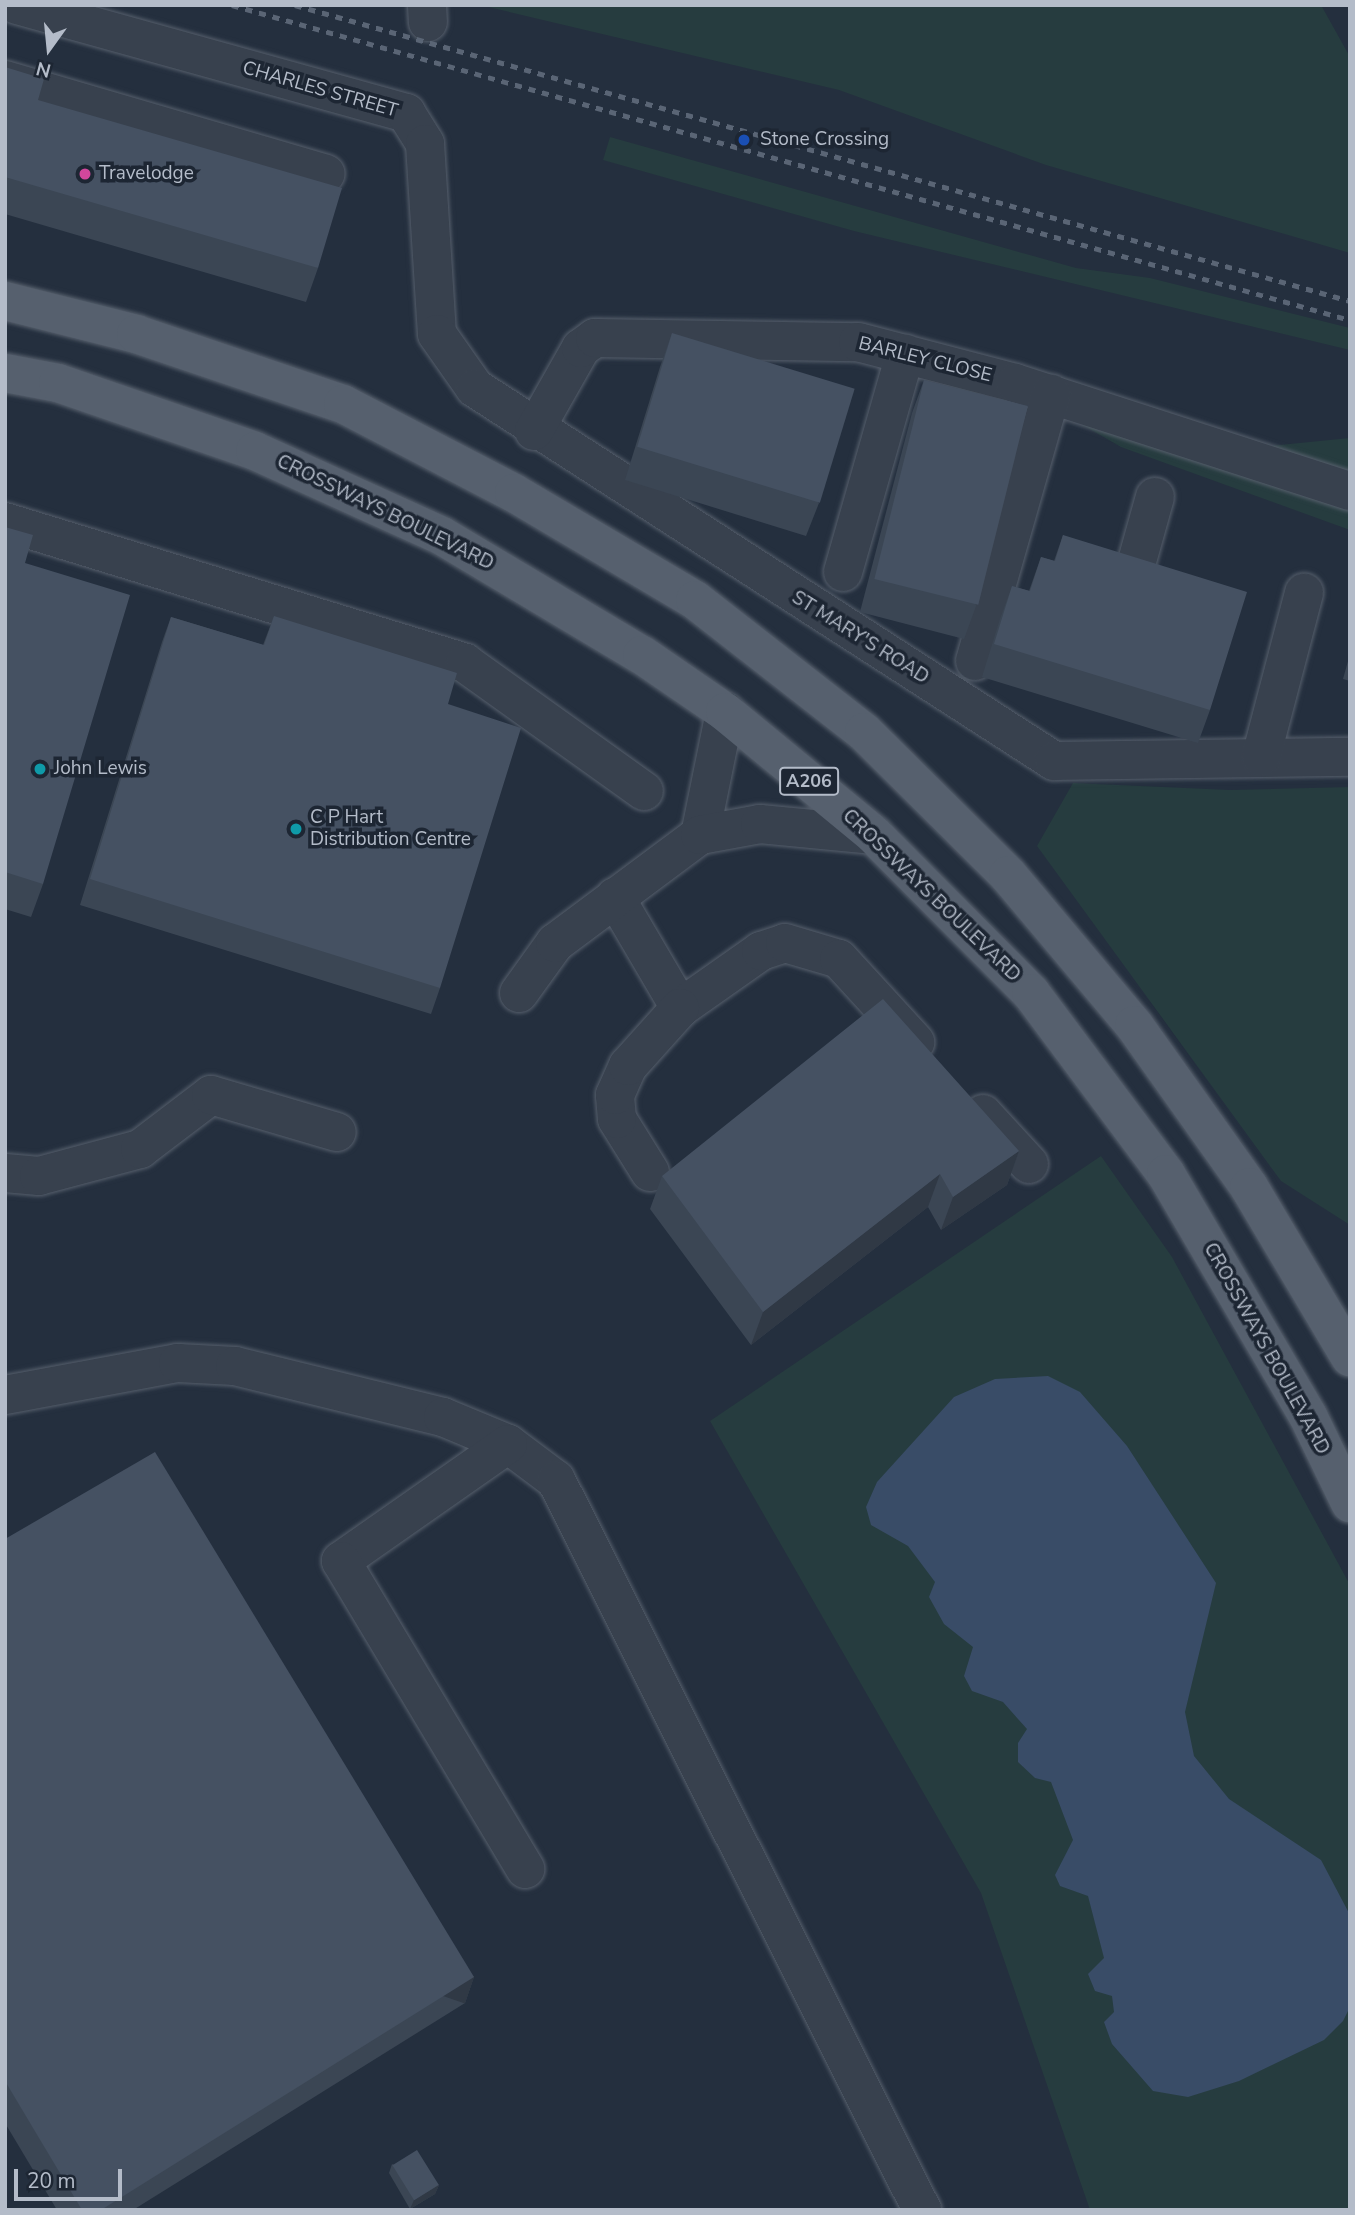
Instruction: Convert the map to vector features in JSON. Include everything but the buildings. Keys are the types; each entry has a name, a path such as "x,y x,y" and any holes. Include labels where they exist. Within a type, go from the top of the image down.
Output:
{"main road":[{"path":"5,301 136,334 343,404 514,493 695,600 864,732 1008,875 1134,1025 1249,1187 1350,1357"},
{"name":"CROSSWAYS BOULEVARD","path":"5,373 58,383 255,451 442,536 547,594 725,712 874,835 1031,993 1166,1174 1308,1416 1350,1503"}],"street":[{"name":"CHARLES STREET","path":"17,5 406,113 425,144 437,334"},
{"path":"5,80 326,174"},
{"name":"ST MARY'S ROAD","path":"437,334 475,388 534,431 1054,761 1350,757"},
{"name":"BARLEY CLOSE","path":"534,431 581,348 603,336 858,342 1051,394 1350,491"},
{"path":"843,572 905,354"},
{"path":"975,661 1051,394"},
{"path":"1127,597 1155,497"},
{"path":"5,522 465,663 644,791"},
{"path":"1003,562 1040,572"},
{"path":"1090,586 1164,607"},
{"path":"1262,757 1304,593"},
{"path":"700,835 725,712"},
{"path":"519,993 555,943 700,835 760,824 874,835"},
{"path":"615,897 680,1008"},
{"path":"650,1172 617,1119 615,1094 628,1066 680,1008 761,951 785,943 816,949 839,959 1029,1164"},
{"path":"5,1173 38,1176 140,1149 211,1095 337,1132"},
{"path":"5,1395 178,1363 235,1366 443,1417 508,1444 556,1480 922,2210"},
{"path":"508,1444 341,1561 525,1869"}],"green space":[{"path":"480,5 1321,5 1350,57 1350,253 1046,165 839,90"},
{"path":"610,137 1076,268 1150,278 1350,328 1350,350 854,231 603,160"},
{"path":"1067,416 1259,447 1350,438 1350,530 1121,447"},
{"path":"1073,783 1230,790 1350,787 1350,1225 1281,1181 1037,846"},
{"path":"1101,1156 1172,1257 1350,1585 1350,2210 1090,2210 981,1893 710,1421"}],"water":[{"path":"1048,1376 1080,1392 1127,1446 1216,1583 1185,1712 1194,1756 1229,1799 1321,1860 1350,1915 1350,2007 1343,2021 1324,2040 1239,2081 1188,2097 1153,2091 1112,2044 1104,2022 1114,2012 1112,1996 1095,1991 1088,1974 1104,1958 1088,1896 1060,1886 1055,1875 1073,1840 1051,1782 1035,1778 1018,1762 1018,1743 1027,1729 1003,1702 972,1691 964,1676 973,1647 944,1624 929,1597 935,1582 908,1546 871,1525 866,1507 877,1482 954,1397 995,1379"}],"railway":[{"path":"232,5 1350,320"},
{"path":"295,5 1350,301"}],"place":[{"name":"Stone Crossing","path":"744,140"},
{"name":"Travelodge","path":"85,174"},
{"name":"John Lewis","path":"40,769"},
{"name":"C P Hart Distribution Centre","path":"296,829"}]}
